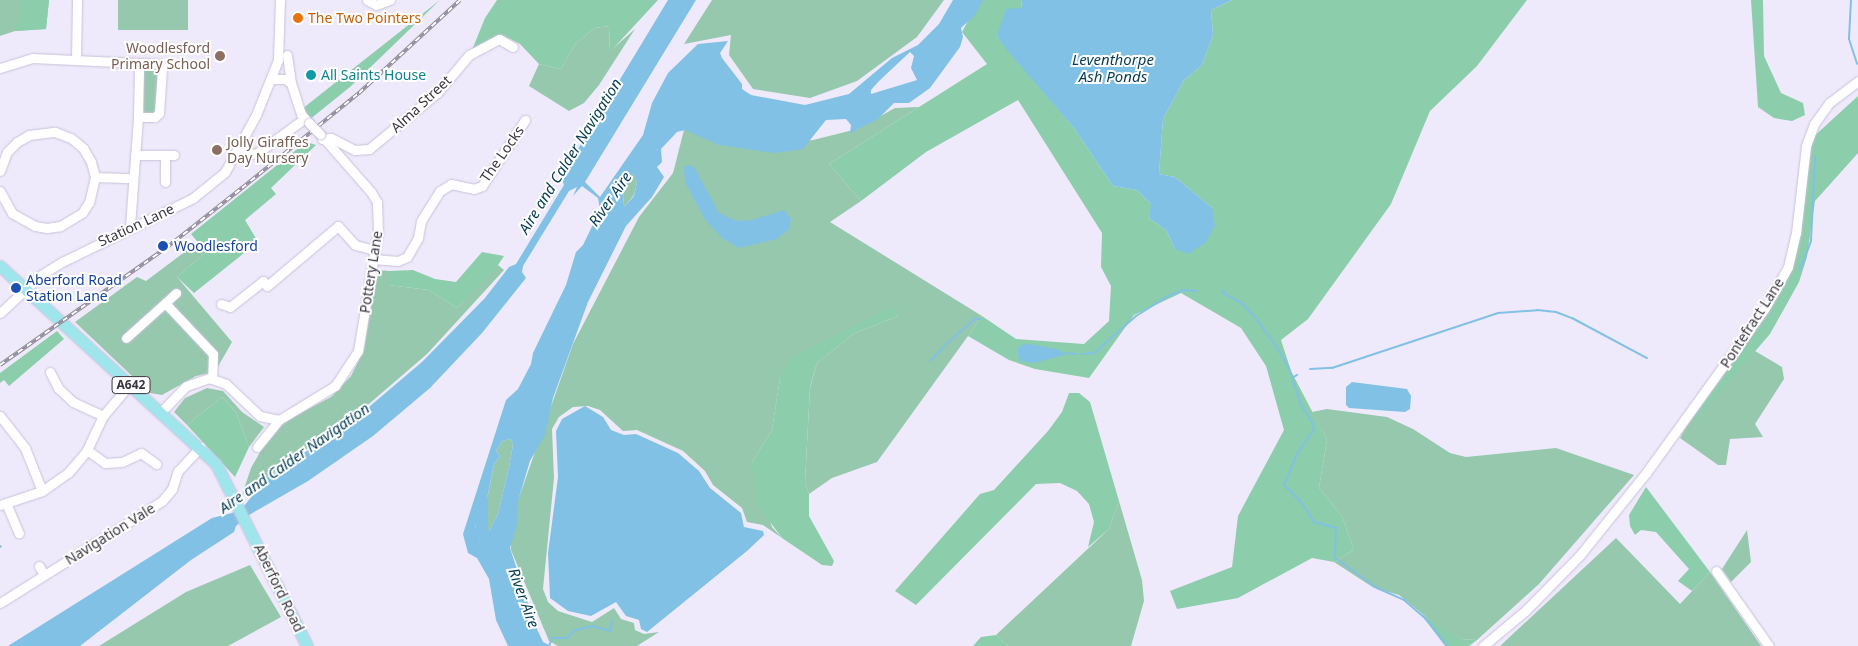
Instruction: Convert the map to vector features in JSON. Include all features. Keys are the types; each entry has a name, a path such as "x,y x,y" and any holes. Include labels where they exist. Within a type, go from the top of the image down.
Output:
{"main road":[{"name":"A642","path":"0,266 160,413 200,447"},
{"name":"Aberford Road","path":"200,447 224,475 307,646"}],"street":[{"path":"76,59 77,0"},
{"name":"Station Lane","path":"0,313 26,289 62,262 130,226 201,193 225,172 272,79 278,60 280,0"},
{"path":"367,0 376,5 390,0"},
{"name":"Alma Street","path":"321,137 330,138 355,150 368,149 437,93 469,55 499,39 513,47"},
{"path":"237,151 256,154 304,119 292,83 288,55"},
{"path":"0,68 32,58 158,64 162,69 159,113 155,117 138,117"},
{"path":"130,226 140,70 136,63"},
{"path":"272,79 285,79 292,83"},
{"name":"Pontefract Lane","path":"1483,646 1525,611 1580,555 1646,473 1766,308 1787,268 1796,233 1806,146 1814,124 1829,104 1858,81"},
{"name":"Pottery Lane","path":"257,447 279,420 336,386 347,372 358,351 374,254 377,202 371,192 304,119"},
{"name":"The Locks","path":"374,254 398,261 407,257 418,238 421,221 440,190 451,184 474,189 482,186 526,120"},
{"path":"0,171 7,152 17,142 29,135 55,132 71,138 83,148 92,162 95,177 89,202 77,217 60,226 34,226 23,221 12,214 0,191"},
{"path":"135,156 169,156 165,182"},
{"path":"95,177 133,178"},
{"path":"221,304 230,307 237,304 263,281 267,286 338,226 355,245 374,254"},
{"path":"126,338 176,292"},
{"path":"165,303 213,354 212,379"},
{"path":"237,304 243,311"},
{"path":"50,372 54,390 73,402 103,416"},
{"path":"160,413 186,386 212,379 226,384 260,416 279,420"},
{"path":"19,533 3,504 42,491 68,473 87,450 103,416 130,384"},
{"path":"0,416 14,424 26,448 42,491"},
{"name":"Navigation Vale","path":"0,603 44,575 104,532 169,495 178,471 200,447"},
{"path":"87,450 106,464 122,462 141,453 156,464"},
{"path":"39,566 44,575"},
{"path":"1716,571 1769,646"}],"green space":[{"path":"0,0 49,0 46,29 15,31 0,36"},
{"path":"22,0 49,0 46,29 15,31"},
{"path":"118,0 188,0 188,30 118,30"},
{"path":"440,0 350,87 309,120 302,109"},
{"path":"497,0 658,0 609,53 610,26 595,28 575,44 561,69 539,64 520,44 502,35 477,50 472,50 485,18"},
{"path":"712,0 944,0 917,37 857,81 810,98 753,89 729,55 731,35 684,44"},
{"path":"979,0 1022,0 1021,8 997,36 1074,128 1113,186 1137,190 1152,205 1149,218 1166,230 1175,249 1212,208 1175,177 1159,174 1163,119 1184,80 1202,65 1213,35 1211,10 1232,0 1527,0 1477,66 1430,111 1391,204 1308,319 1281,340 1291,371 1327,440 1319,488 1342,516 1354,550 1334,562 1312,558 1238,598 1177,609 1170,591 1232,567 1238,516 1284,430 1266,366 1241,328 1181,293 1134,315 1089,378 1035,369 1009,360 968,336 982,316 1016,339 1084,344 1109,321 1111,286 1101,267 1102,233 1018,100 926,152 861,201 829,164 987,64 962,32"},
{"path":"1751,0 1763,0 1764,56 1781,93 1803,103 1805,115 1792,121 1774,118 1758,107"},
{"path":"610,26 609,52 635,29 599,85 584,103 569,111 529,86 539,64 561,69 575,44 595,28"},
{"path":"148,67 159,68 155,114 145,113 141,108 143,72"},
{"path":"1858,96 1858,153 1815,201 1807,257 1799,282 1770,334 1695,421 1692,415 1752,335 1795,257 1811,139"},
{"path":"919,107 829,164 861,201 830,222 982,316 877,462 832,478 809,494 805,482 810,388 817,363 853,334 898,316 889,308 780,378 772,430 752,462 772,527 782,538 763,525 747,522 742,508 713,485 705,471 683,451 637,430 623,431 600,410 588,406 573,407 559,417 552,429 554,478 543,589 548,602 558,611 592,622 614,608 621,619 634,623 635,630 644,634 659,632 637,646 558,646 549,641 511,550 510,523 573,344 639,217 673,173 685,126 777,144 813,140 857,129 895,108"},
{"path":"306,142 316,145 271,188 276,194 245,220 258,242 194,293 177,277 206,252 191,234"},
{"path":"630,175 634,175 637,182 634,195 624,207 623,194"},
{"path":"198,242 206,252 177,277 232,342 215,372 196,376 162,395 150,393 75,322 137,277 146,281"},
{"path":"482,252 504,256 494,271 457,308 429,290 389,285 389,271 413,270 435,279 456,282"},
{"path":"498,265 504,270 427,354 363,409 242,495 251,468 271,433 284,422 331,397 351,376 364,350 377,270 389,271 389,285 429,290 457,308"},
{"path":"889,308 897,309 898,316 853,334 817,363 810,387 805,482 809,494 809,516 834,561 832,566 822,565 782,538 756,503 752,462 772,430 780,378 790,358"},
{"path":"57,331 64,339 9,386 4,380 0,383 0,373"},
{"path":"1755,351 1782,367 1784,379 1755,424 1763,437 1730,439 1726,465 1718,465 1680,438 1692,415 1695,420"},
{"path":"207,388 223,391 242,412 264,427 249,447 236,412 222,397 187,425 174,412 185,398"},
{"path":"1069,393 1079,393 1090,402 1119,501 1109,529 1088,547 1094,522 1089,504 1077,491 1060,483 1036,484 916,605 895,591 980,494 994,490 1048,431 1062,412"},
{"path":"222,397 236,412 249,447 235,477 187,425"},
{"path":"1327,409 1387,417 1413,429 1450,453 1466,457 1556,448 1634,475 1539,584 1477,640 1461,639 1441,629 1399,595 1374,588 1334,562 1354,550 1342,516 1319,488 1327,440 1312,412"},
{"path":"511,439 513,445 498,514 484,541 480,541 475,526 486,505 494,464 500,456 496,451 502,441"},
{"path":"1646,487 1710,572 1692,591 1678,581 1689,569 1656,532 1641,530 1635,535 1630,526 1629,515"},
{"path":"1119,501 1142,580 1144,601 1131,646 1008,646 996,635 1109,529"},
{"path":"1747,530 1751,562 1731,582 1722,569"},
{"path":"1616,538 1680,604 1710,572 1761,646 1500,646"},
{"path":"250,565 281,617 228,646 99,646 186,592"},
{"path":"1420,613 1461,639 1477,640 1469,646 1445,646"},
{"path":"996,635 1008,646 973,646 981,637"}],"water":[{"path":"668,0 696,0 585,182 600,197 643,135 652,103 668,73 698,44 728,41 720,53 722,58 742,84 742,89 751,95 805,105 849,94 892,58 918,45 939,24 953,0 983,0 975,15 961,28 963,37 960,47 930,88 909,103 894,103 878,119 850,133 851,125 846,119 826,120 803,149 775,153 719,145 685,130 677,132 661,149 662,162 657,167 664,177 652,197 626,226 588,302 553,398 545,435 530,461 518,501 517,524 510,548 536,627 543,642 551,646 508,646 496,620 489,579 477,558 468,553 463,534 506,400 518,389 531,364 533,353 566,285 576,252 583,245 600,210 598,198 582,186 573,196 577,187 569,191 523,266 522,272 526,278 482,333 430,388 373,436 308,481 249,515 236,526 234,532 191,560 80,646 8,646 212,518 232,513 245,505 265,479 356,418 422,362 485,298 509,267 516,264 564,185 561,177","holes":["910,52 914,56 911,68 917,80 871,94 871,90 879,81","633,174 637,182 634,196 624,207 623,194","511,439 513,445 509,467 498,514 484,541 480,541 475,526 484,514 494,464 500,456 496,451 502,441"]},
{"name":"Leventhorpe Ash Ponds","path":"1022,0 1232,0 1211,10 1213,35 1202,65 1184,80 1163,119 1159,174 1175,177 1212,208 1215,225 1206,242 1188,254 1175,249 1166,230 1149,218 1151,204 1137,190 1113,186 1074,128 1007,50 997,36 1006,9 1021,8"},
{"path":"688,165 694,167 719,213 736,221 752,220 784,210 791,219 789,229 777,239 739,248 722,238 704,218 685,182 684,167"},
{"path":"1030,344 1060,350 1064,355 1034,363 1020,361 1017,351 1021,345"},
{"path":"1352,382 1407,389 1411,396 1410,409 1405,412 1349,408 1346,405 1346,387"},
{"path":"585,406 603,417 611,430 624,435 636,434 678,453 699,471 710,488 741,513 744,527 763,531 764,535 747,551 647,632 641,629 639,620 626,616 616,602 591,616 568,611 550,598 548,553 558,477 556,431 562,419"}],"waterway":[{"path":"1851,0 1849,39 1857,64"},
{"path":"1800,270 1811,241 1815,156"},
{"path":"1082,354 1094,353 1136,316 1170,295 1183,290 1196,291"},
{"path":"1224,290 1223,293 1241,303 1254,316 1277,348 1289,368 1301,405 1312,422 1314,430 1298,452 1284,485 1301,502 1314,522 1336,528 1335,558 1377,588 1404,600 1425,618 1448,646"},
{"path":"1310,369 1332,368 1498,313 1537,310 1556,312 1572,318 1647,358"},
{"path":"945,345 975,319 980,319"},
{"path":"930,361 943,347"},
{"path":"1064,353 1076,354"},
{"path":"1292,378 1297,375"},
{"name":"River Aire","path":"482,499 482,530 492,555"},
{"path":"549,646 552,638 566,638 576,630 593,626 610,631 612,620"}],"railway":[{"path":"0,365 166,248 242,188 359,93 460,0"}],"place":[{"name":"The Two Pointers","path":"298,18"},
{"name":"Woodlesford Primary School","path":"220,56"},
{"name":"All Saints House","path":"311,75"},
{"name":"Jolly Giraffes Day Nursery","path":"217,150"},
{"name":"Woodlesford","path":"163,246"},
{"name":"Aberford Road Station Lane","path":"16,288"}],"water label":[{"name":"Aire and Calder Navigation","path":"570,156"},
{"name":"Aire and Calder Navigation","path":"294,458"}]}
